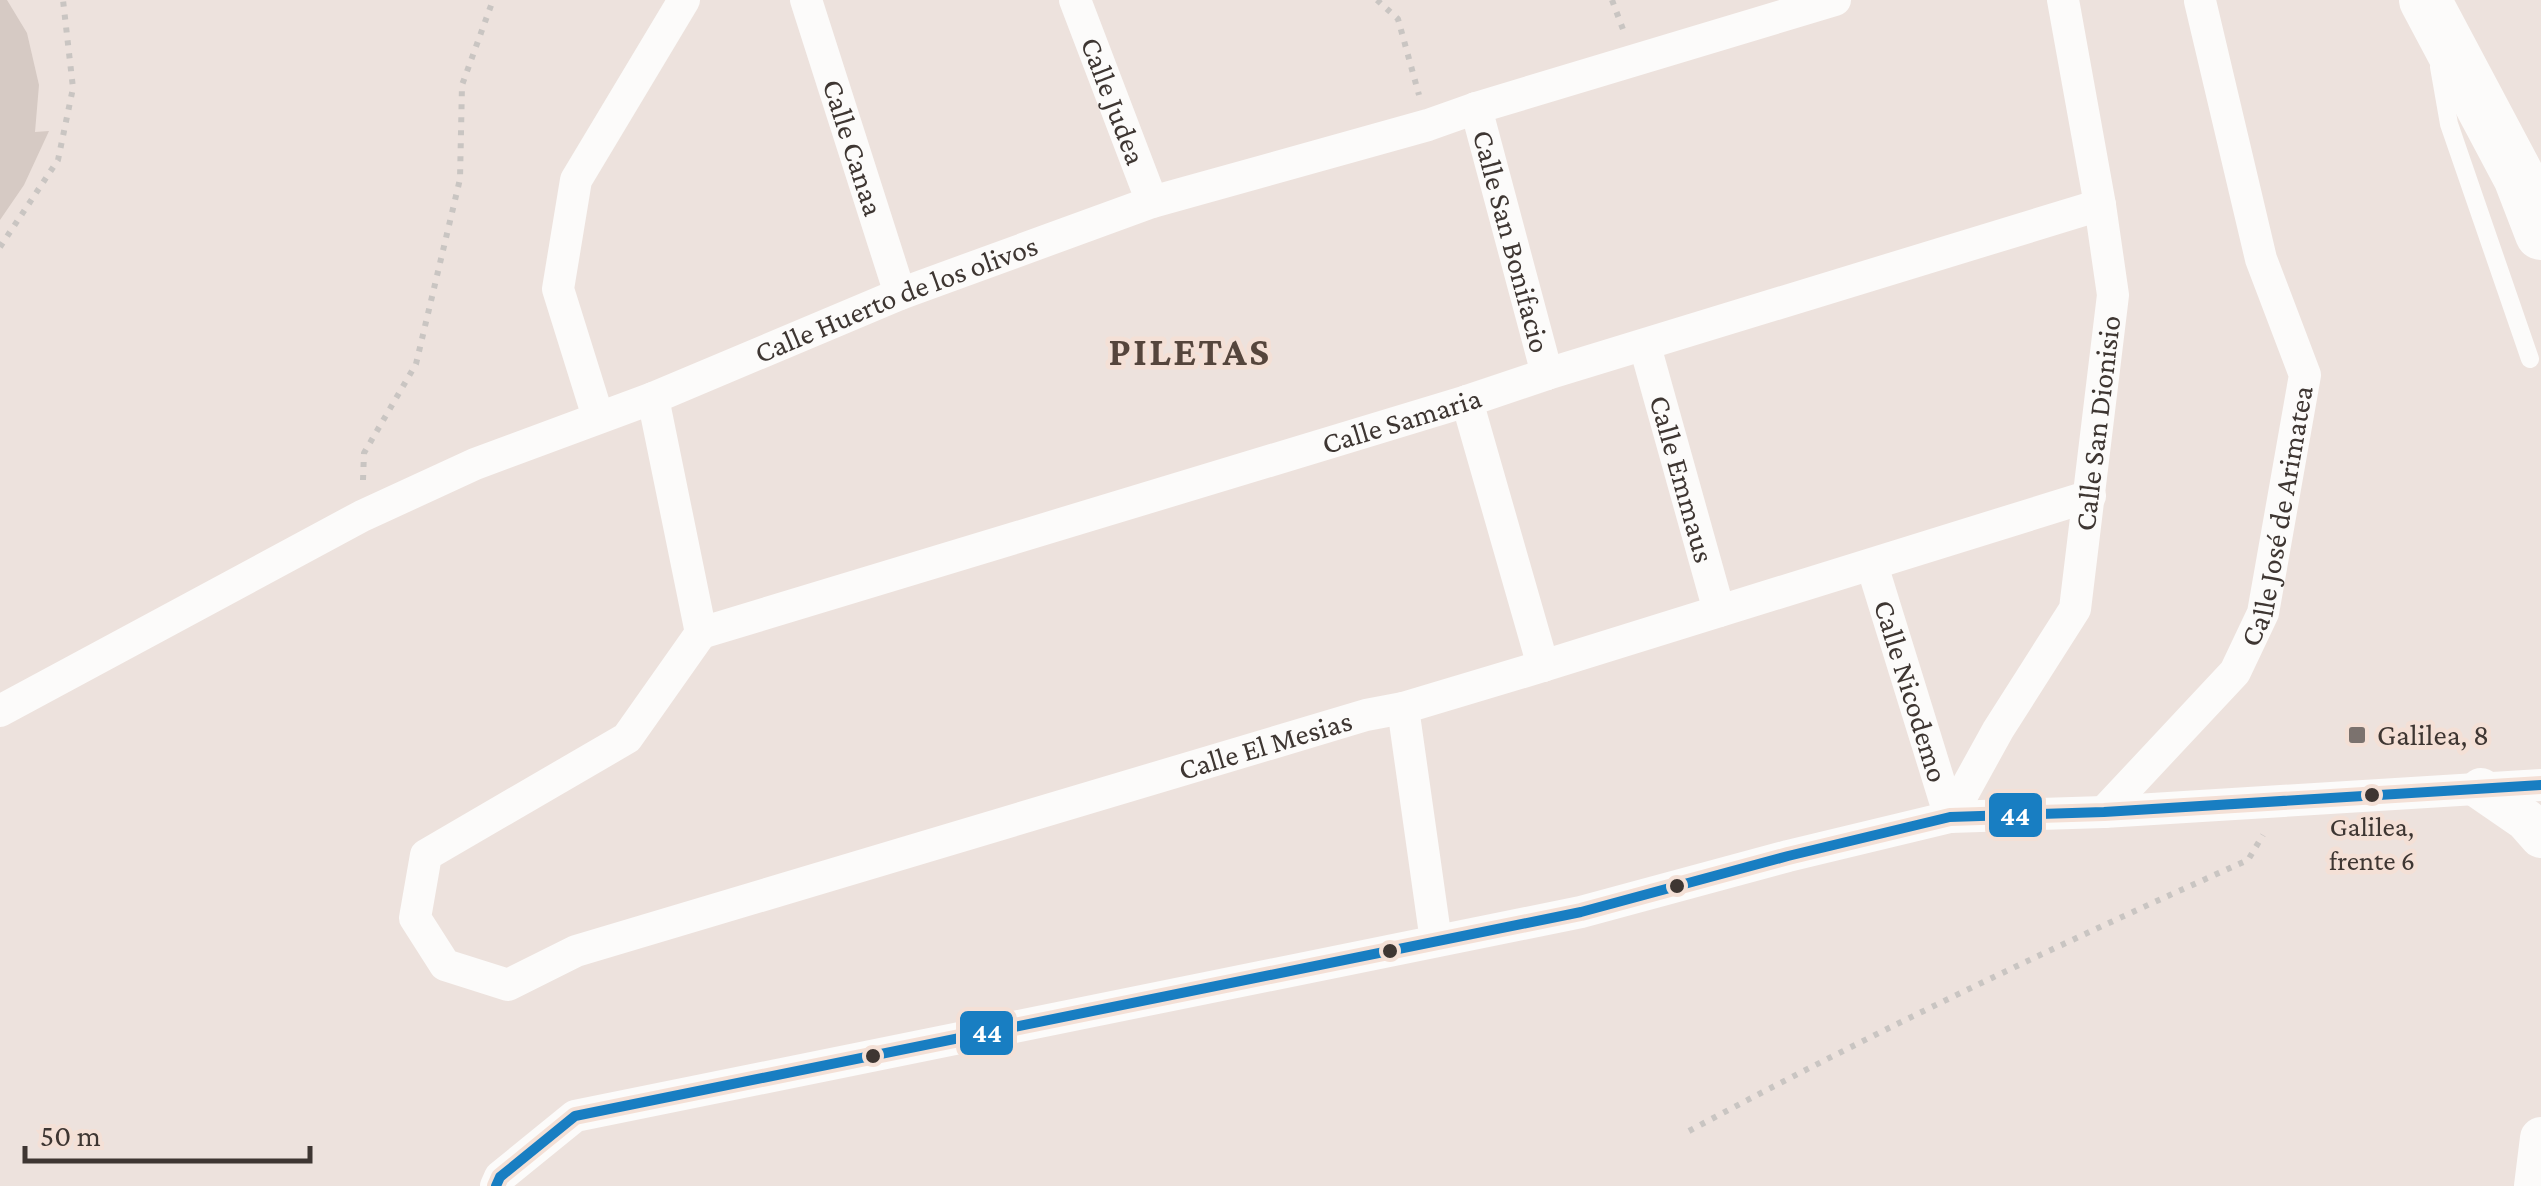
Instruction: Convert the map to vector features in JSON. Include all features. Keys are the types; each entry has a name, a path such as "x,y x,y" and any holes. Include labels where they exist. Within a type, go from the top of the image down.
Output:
{"main road":[{"path":"2427,4 2530,191 2541,234"}],"street":[{"path":"598,418 558,289 576,180 684,0"},
{"name":"Calle Canaa","path":"806,0 900,294"},
{"name":"Calle Judea","path":"1075,0 1152,202"},
{"name":"Calle Huerto de los olivos","path":"0,711 362,516 475,464 653,398 900,294 1152,202 1428,125 1835,0"},
{"name":"Calle San Dionisio","path":"1950,816 1998,730 2075,610 2113,295 2063,0"},
{"name":"Calle José de Arimatea","path":"2104,812 2234,672 2263,613 2304,375 2261,259 2200,1"},
{"name":"Calle San Bonifacio","path":"1476,108 1547,374"},
{"name":"Calle Samaria","path":"701,632 1467,401 2100,204"},
{"name":"Calle Emmaus","path":"1645,346 1719,611"},
{"path":"653,398 701,632"},
{"path":"1467,401 1544,666"},
{"name":"Calle El Mesias","path":"701,632 628,738 426,855 415,918 445,965 508,985 576,951 1366,715 1403,708 1544,666 2090,496"},
{"name":"Calle Nicodemo","path":"1872,566 1950,816"},
{"path":"1403,708 1436,942"},
{"path":"496,1186 500,1177 574,1116 1581,912 1950,816 2104,812 2541,785"},
{"path":"2481,788 2526,820 2541,836"},
{"path":"2536,1186 2541,1138"}],"lane":[{"path":"2427,4 2449,124 2530,359"}],"path":[{"path":"0,247 58,160 73,88 62,0"},
{"path":"362,516 364,453 416,364 460,179 462,85 494,0"},
{"path":"1377,0 1398,19 1428,125"},
{"path":"1689,1131 1819,1061 2080,935 2248,860 2284,800"}],"building":[{"path":"0,0 7,0 27,33 39,85 35,132 49,131 24,185 0,220"}],"transit line":[{"name":"44","path":"496,1186 500,1177 575,1116 1581,912 1950,817 2104,812 2541,785"}],"place":[{"name":"Galilea, 8","path":"2357,735"},
{"name":"Galilea, frente 6","path":"2372,795"}],"district":[{"name":"PILETAS","path":"1190,351"}]}
